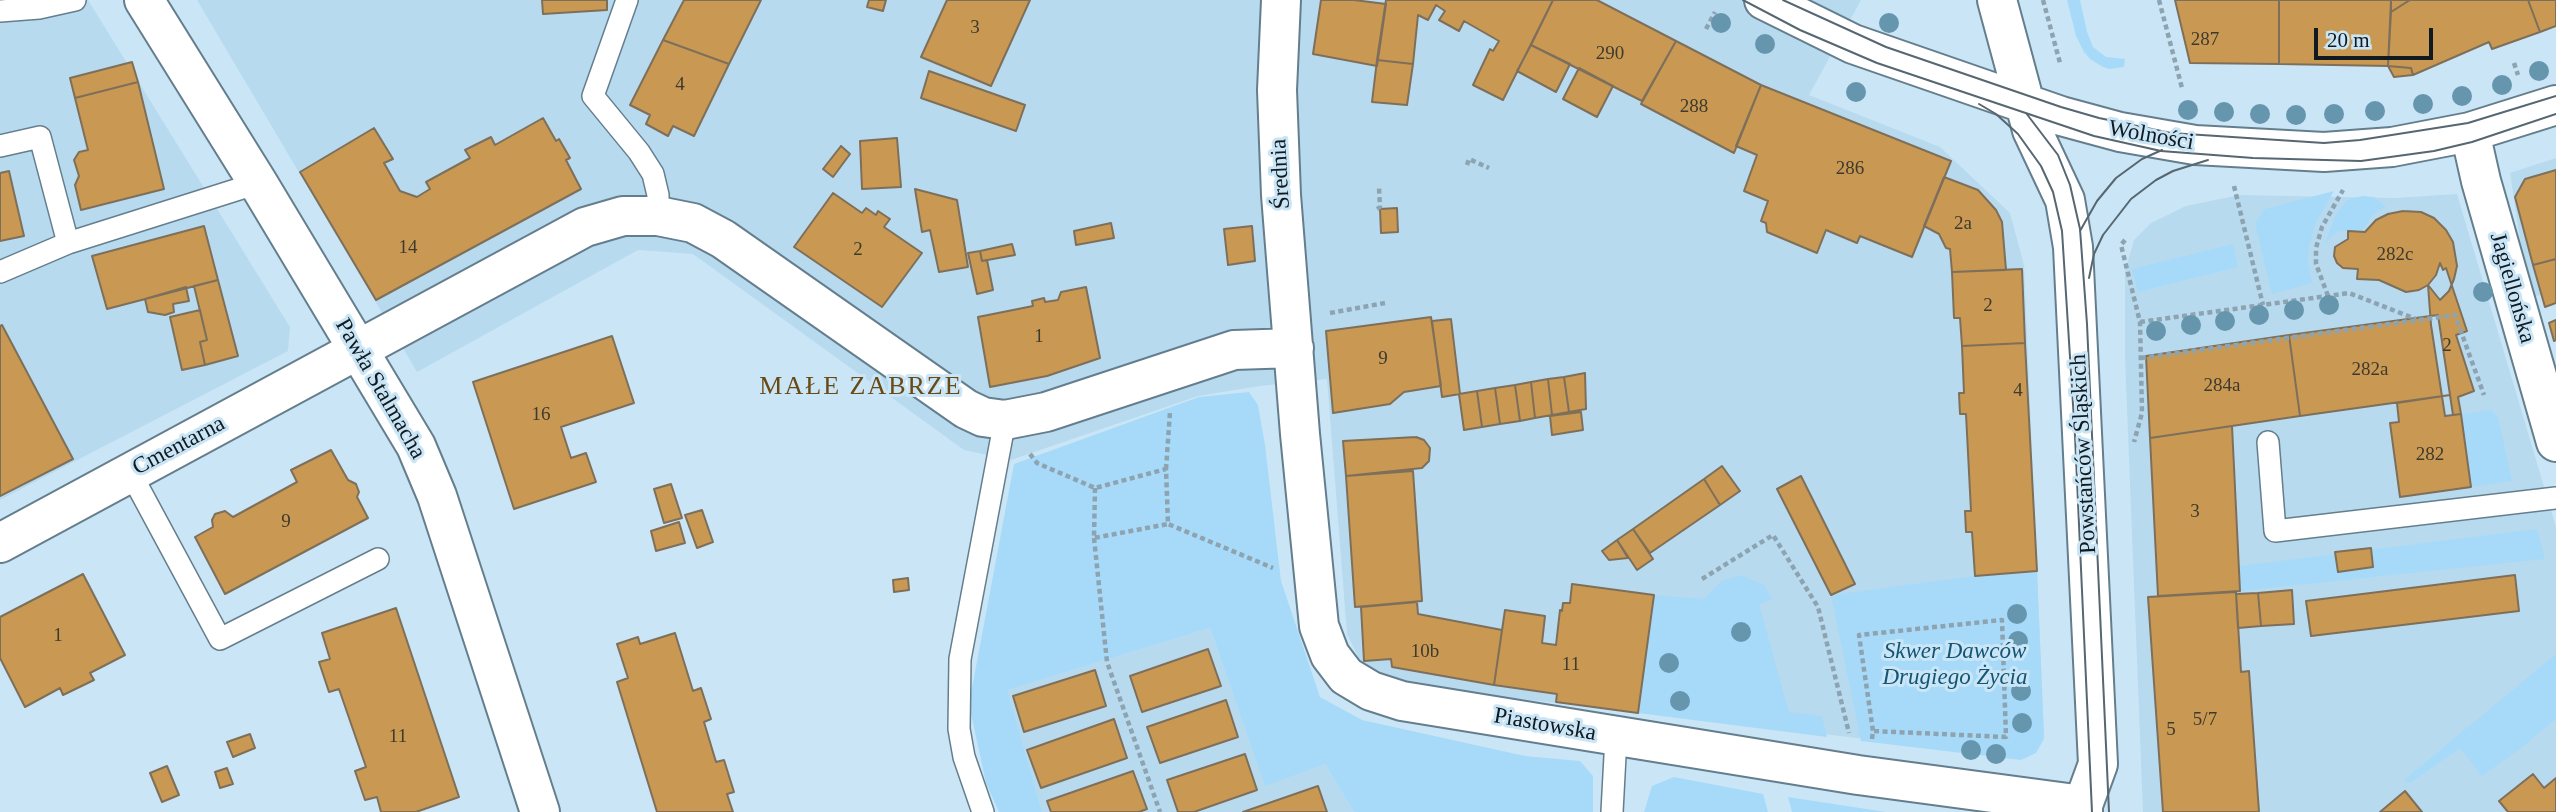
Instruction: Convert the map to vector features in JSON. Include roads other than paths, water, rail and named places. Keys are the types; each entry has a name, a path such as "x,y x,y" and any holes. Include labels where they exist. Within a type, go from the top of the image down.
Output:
{"street":[{"name":"Pawła Stalmacha","path":"144,0 416,446 438,496 540,812"},
{"name":"Średnia","path":"1281,0 1277,90 1281,195 1294,348"},
{"name":"Wolności","path":"1764,0 1853,44 2024,103 2097,127 2195,145 2256,150 2360,150 2433,141 2556,105"},
{"name":"Powstańców Śląskich","path":"1997,0 2036,141 2061,189 2073,247 2098,764 2083,809"},
{"name":"Jagiellońska","path":"2470,132 2481,181 2556,442"},
{"name":"Cmentarna","path":"0,543 585,227 623,216 658,216 693,223 723,239 966,410 1005,420"},
{"name":"Piastowska","path":"1294,348 1319,626 1330,655 1346,676 1371,691 1402,701 1616,737 1864,762 2083,809"},
{"path":"1005,420 1046,412 1234,350 1294,348"}],"lane":[{"path":"0,12 39,8 75,0"},
{"path":"627,0 593,96 639,152 653,174 658,195 658,216"},
{"path":"0,146 40,137 68,243"},
{"path":"0,272 68,243 258,183"},
{"path":"983,812 964,757 959,729 960,659 1005,420"},
{"path":"2268,442 2275,531 2556,498"},
{"path":"130,472 220,639 378,559"},
{"path":"1612,812 1616,737"}],"tram line":[{"path":"1743,0 1800,30 1877,63 2094,136 2161,151 2253,158 2361,161 2434,151 2472,142 2556,114"},
{"path":"1783,0 1886,47 2061,107 2171,133 2324,143 2360,140 2468,123 2556,96"},
{"path":"1979,104 1996,114 2018,134 2041,166 2053,192 2062,231 2075,436 2092,812"},
{"path":"2026,113 2058,155 2070,185 2080,229 2087,324 2109,812"},
{"path":"2080,231 2097,201 2116,178 2142,159 2162,150"},
{"path":"2089,278 2094,254 2103,235 2131,199 2173,171 2208,160"}],"district":[{"name":"MAŁE ZABRZE","path":"861,387"}],"park label":[{"name":"Skwer Dawców Drugiego Życia","path":"1955,665"}]}
